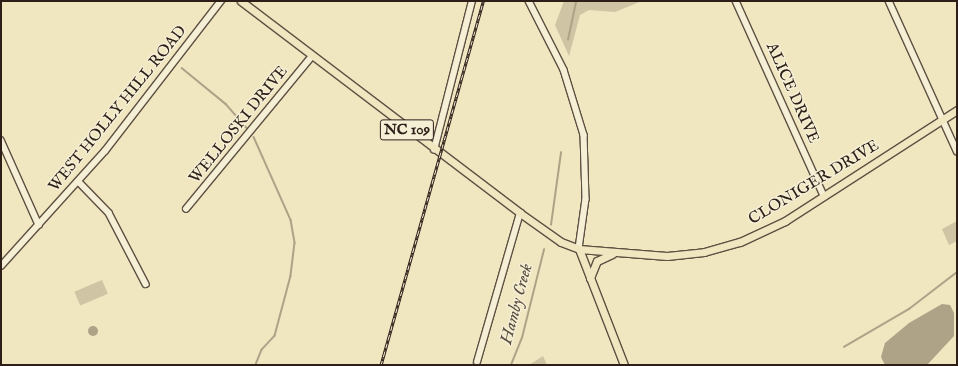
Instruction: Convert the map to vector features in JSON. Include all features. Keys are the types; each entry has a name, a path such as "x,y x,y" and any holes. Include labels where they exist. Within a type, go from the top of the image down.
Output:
{"main road":[{"name":"NC 109","path":"241,1 434,150 561,242 579,249"},
{"name":"CLONIGER DRIVE","path":"579,249 614,253 667,256 722,248 758,235 824,196 957,110"},
{"path":"579,249 624,365"},
{"path":"590,278 597,261 614,253"}],"street":[{"name":"WEST HOLLY HILL ROAD","path":"1,266 79,182 221,1"},
{"path":"434,150 472,1"},
{"path":"529,1 564,70 584,135 586,199 579,249"},
{"name":"ALICE DRIVE","path":"736,1 824,196"},
{"path":"889,1 957,151"},
{"name":"WELLOSKI DRIVE","path":"186,209 312,56"},
{"path":"1,140 39,226"},
{"path":"79,182 109,213 146,284"},
{"path":"477,362 520,213"}],"shaded area":[{"path":"564,1 642,1 615,12 589,10 580,15 569,56 555,25"},
{"path":"957,221 957,241 949,245 942,229"},
{"path":"102,280 108,294 80,306 74,292"},
{"path":"942,304 950,305 954,313 954,336 927,365 885,365 881,357 885,343 909,323"},
{"path":"91,326 95,326 97,327 97,335 91,336 88,333 88,329"},
{"path":"543,356 547,365 529,365"}],"waterway":[{"name":"Hamby Creek","path":"568,40 576,1"},
{"path":"182,68 226,104 249,130"},
{"path":"254,137 291,220 295,243 291,276 275,336 262,350 256,365"},
{"name":"Hamby Creek","path":"551,225 561,153"},
{"name":"Hamby Creek","path":"511,365 522,338 544,250"},
{"path":"844,347 909,309 957,272"}],"railway":[{"path":"381,365 483,1"}]}
